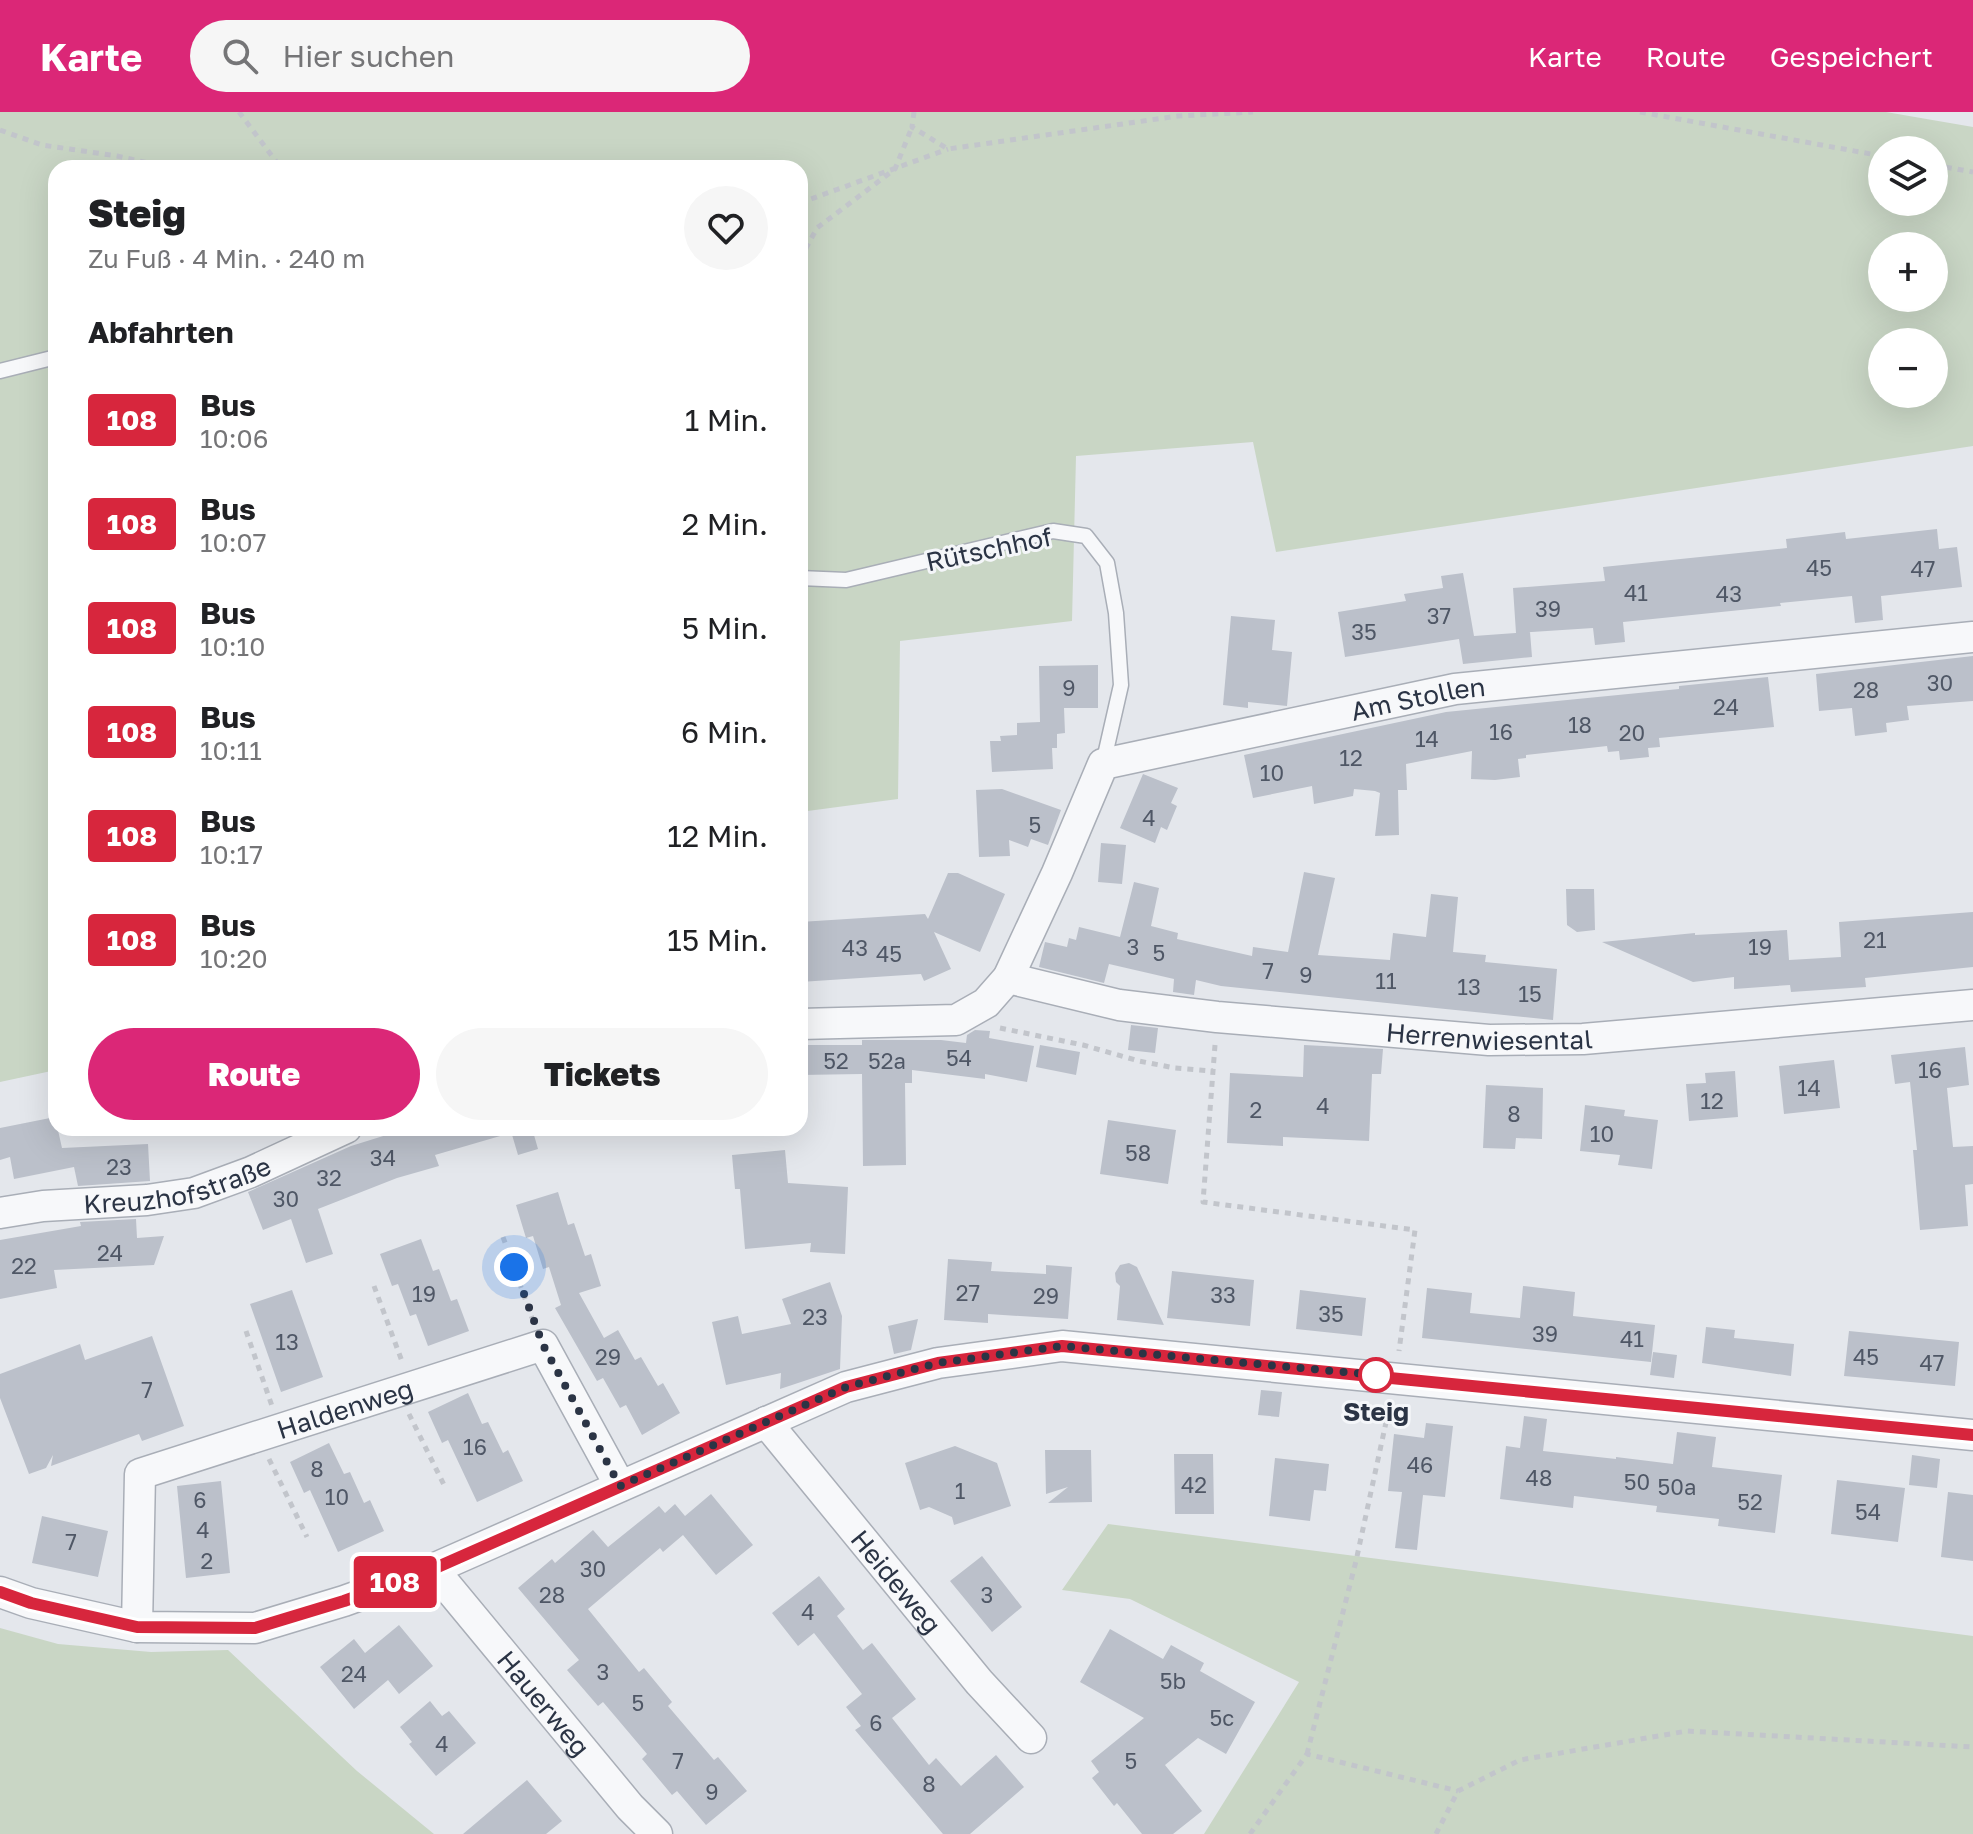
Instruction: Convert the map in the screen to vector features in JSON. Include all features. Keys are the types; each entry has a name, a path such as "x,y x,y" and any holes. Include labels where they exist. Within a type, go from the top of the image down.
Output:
{"street":[{"name":"Am Stollen","path":"1103,764 1455,689 1973,637"},
{"path":"808,1024 956,1020 986,1003 1008,978 1103,764"},
{"name":"Herrenwiesental","path":"1008,978 1119,1005 1217,1017 1489,1040 1583,1039 1973,1005"},
{"name":"Kreuzhofstraße","path":"0,1213 43,1206 147,1200 194,1193 251,1172 329,1136"},
{"path":"543,1345 620,1486"},
{"name":"Haldenweg","path":"137,1627 140,1474 543,1345"},
{"path":"0,1592 31,1603 137,1627 255,1628 433,1569 846,1387 938,1363 1062,1346 1393,1390 1973,1435"},
{"name":"Heideweg","path":"766,1422 979,1682 1031,1738"},
{"name":"Hauerweg","path":"433,1569 630,1807 657,1834"}],"lane":[{"path":"0,371 48,359"},
{"name":"Rütschhof","path":"808,578 846,580 1053,531 1086,536 1107,563 1116,613 1121,685 1103,764"}],"path":[{"path":"239,112 275,160"},
{"path":"808,244 817,228 895,169 912,127 914,112"},
{"path":"808,200 948,149 1178,116 1253,112"},
{"path":"1640,112 1868,153"},
{"path":"912,127 948,149"},
{"path":"0,130 42,145 135,160"},
{"path":"1948,168 1973,172"},
{"path":"956,1020 1083,1045 1151,1064 1213,1071"},
{"path":"1215,1044 1203,1202 1415,1230 1393,1390 1356,1561 1307,1754 1250,1834"},
{"path":"503,1237 543,1345"},
{"path":"374,1286 405,1390 446,1489"},
{"path":"246,1331 269,1433 307,1537"},
{"path":"1436,1834 1458,1791 1520,1760 1687,1731 1973,1747"},
{"path":"1307,1754 1458,1791"}],"green space":[{"path":"0,112 1886,112 1973,127 1973,446 1276,552 1253,442 1076,456 1072,621 900,641 898,799 808,811 808,160 48,160 48,1072 0,1082"},
{"path":"1108,1524 1973,1636 1973,1834 1204,1834 1299,1682 1130,1599 1062,1590"},
{"path":"0,1628 58,1644 151,1652 228,1650 357,1771 434,1834 0,1834"}],"building":[{"path":"1937,529 1939,549 1957,547 1962,587 1881,596 1883,620 1855,623 1852,596 1623,622 1625,642 1595,645 1593,628 1516,633 1513,588 1605,581 1603,567 1787,548 1786,539 1845,532 1846,539"},
{"path":"1463,573 1474,636 1530,632 1532,657 1463,664 1459,639 1345,657 1338,612 1406,601 1404,594 1443,588 1441,576"},
{"path":"1231,616 1275,620 1272,650 1292,652 1287,706 1248,702 1248,708 1223,705"},
{"path":"1973,656 1973,701 1907,706 1909,720 1886,723 1887,732 1855,736 1852,708 1819,711 1816,674"},
{"path":"1098,665 1098,708 1064,708 1065,733 1057,734 1057,748 1052,748 1053,769 992,772 990,741 1001,741 1000,736 1017,735 1017,723 1040,722 1039,666"},
{"path":"1768,677 1774,727 1659,738 1660,747 1648,748 1649,757 1620,760 1619,751 1608,752 1607,746 1526,755 1526,758 1518,759 1520,777 1495,780 1471,779 1472,751 1406,764 1407,790 1398,790 1399,835 1375,836 1380,793 1375,791 1354,789 1353,796 1314,804 1312,786 1253,798 1244,755 1446,712"},
{"path":"1143,774 1178,788 1171,803 1177,806 1167,830 1161,827 1155,843 1120,828"},
{"path":"1002,789 1061,810 1048,845 1031,839 1028,847 1009,840 1010,856 979,857 976,790"},
{"path":"1101,843 1126,845 1122,884 1098,882"},
{"path":"1304,872 1335,878 1318,955 1390,960 1393,933 1426,937 1431,894 1458,897 1453,952 1486,955 1485,962 1557,969 1553,1020 1221,986 1196,980 1194,995 1173,992 1174,979 1109,964 1104,983 1039,967 1045,942 1067,947 1069,938 1076,940 1079,927 1120,937 1134,882 1159,888 1151,926 1178,933 1177,939 1252,956 1253,947 1288,952"},
{"path":"948,873 958,873 1005,894 980,952 934,932 951,969 924,981 921,974 808,981 808,921 925,914 928,919"},
{"path":"1566,889 1594,889 1595,930 1577,932 1567,925"},
{"path":"1973,912 1973,967 1865,978 1866,987 1791,992 1790,985 1734,989 1734,977 1693,982 1602,942 1695,933 1787,930 1789,960 1841,957 1839,922"},
{"path":"1131,1025 1158,1028 1155,1053 1128,1050"},
{"path":"975,1030 990,1031 989,1038 1034,1046 1027,1082 985,1074 985,1079 912,1070 912,1083 905,1083 906,1165 863,1166 862,1074 808,1075 808,1045 862,1045 862,1040 966,1043 967,1035"},
{"path":"1040,1045 1080,1052 1076,1075 1036,1067"},
{"path":"1304,1045 1383,1049 1381,1074 1372,1074 1369,1141 1283,1137 1283,1146 1227,1143 1230,1073 1303,1077"},
{"path":"1965,1047 1969,1085 1947,1088 1953,1147 1973,1146 1973,1184 1965,1185 1968,1226 1920,1230 1910,1082 1895,1084 1891,1055"},
{"path":"1834,1060 1840,1108 1784,1114 1779,1066"},
{"path":"1735,1071 1738,1117 1689,1121 1686,1084 1706,1083 1705,1073"},
{"path":"1486,1085 1543,1088 1542,1139 1516,1138 1515,1149 1483,1148"},
{"path":"1585,1105 1625,1110 1624,1116 1658,1120 1652,1169 1618,1165 1620,1155 1580,1151"},
{"path":"48,1118 48,1136 59,1136 62,1148 148,1144 150,1181 78,1186 74,1167 14,1179 10,1157 0,1160 0,1128"},
{"path":"1108,1120 1176,1130 1168,1184 1100,1174"},
{"path":"383,1136 500,1136 435,1155 439,1166 397,1178 318,1209 333,1254 306,1263 291,1219 263,1230 248,1192 351,1146"},
{"path":"512,1136 534,1136 538,1149 518,1155"},
{"path":"785,1150 788,1183 848,1187 845,1254 810,1252 811,1243 745,1249 740,1189 735,1189 732,1155"},
{"path":"558,1192 568,1225 574,1223 585,1256 591,1254 601,1286 579,1293 604,1338 618,1330 635,1360 641,1357 658,1386 663,1383 680,1413 642,1435 626,1405 620,1408 603,1378 597,1381 555,1308 561,1305 549,1267 543,1269 533,1236 526,1238 516,1205"},
{"path":"136,1219 137,1238 164,1236 154,1265 54,1270 57,1288 0,1299 0,1240 81,1226 80,1222"},
{"path":"421,1239 433,1271 439,1269 451,1301 457,1299 469,1331 428,1346 416,1314 410,1316 398,1284 392,1286 380,1254"},
{"path":"948,1259 992,1262 991,1271 1046,1274 1046,1265 1072,1267 1068,1319 988,1314 988,1323 944,1320"},
{"path":"1129,1263 1137,1267 1164,1325 1117,1320 1120,1286 1115,1273 1120,1265"},
{"path":"1172,1271 1254,1280 1250,1326 1167,1318"},
{"path":"830,1282 842,1316 840,1369 780,1389 781,1373 726,1385 712,1322 738,1316 742,1334 791,1324 782,1299"},
{"path":"1523,1286 1575,1292 1573,1316 1655,1325 1651,1362 1422,1338 1427,1288 1472,1293 1470,1313 1520,1318"},
{"path":"292,1290 323,1377 281,1392 250,1304"},
{"path":"1300,1290 1366,1298 1362,1336 1296,1329"},
{"path":"918,1319 911,1350 894,1354 888,1326"},
{"path":"1706,1327 1735,1330 1734,1338 1794,1344 1791,1376 1702,1363"},
{"path":"1849,1331 1959,1342 1955,1386 1844,1376"},
{"path":"152,1336 184,1426 142,1441 139,1434 51,1466 53,1455 46,1468 29,1474 0,1398 0,1374 80,1344 85,1360"},
{"path":"1653,1352 1677,1355 1674,1378 1650,1375"},
{"path":"1261,1390 1282,1392 1279,1417 1258,1415"},
{"path":"468,1393 482,1424 488,1422 503,1453 508,1450 523,1481 477,1502 448,1440 442,1443 428,1412"},
{"path":"1524,1416 1547,1419 1543,1451 1616,1459 1673,1464 1677,1432 1716,1437 1712,1467 1782,1475 1775,1533 1718,1526 1719,1519 1656,1512 1657,1506 1574,1496 1573,1508 1500,1499 1506,1446 1520,1448"},
{"path":"1426,1423 1453,1426 1445,1497 1423,1495 1417,1550 1395,1548 1402,1492 1388,1491 1394,1434 1424,1438"},
{"path":"329,1443 344,1474 350,1472 364,1503 370,1500 384,1531 338,1552 310,1490 304,1493 290,1462"},
{"path":"955,1446 997,1463 1011,1506 954,1525 952,1517 929,1507 920,1510 905,1463"},
{"path":"1045,1450 1091,1450 1092,1502 1048,1503 1068,1487 1046,1494"},
{"path":"1174,1454 1213,1454 1214,1514 1175,1514"},
{"path":"1912,1455 1940,1459 1937,1488 1909,1485"},
{"path":"1275,1458 1329,1464 1326,1491 1314,1490 1310,1521 1269,1516"},
{"path":"1837,1480 1905,1488 1898,1542 1831,1534"},
{"path":"221,1481 230,1573 186,1578 177,1486"},
{"path":"1948,1492 1973,1495 1973,1561 1941,1557"},
{"path":"711,1494 753,1545 716,1575 683,1535 663,1552 660,1548 588,1609 639,1672 644,1668 672,1702 668,1706 714,1760 718,1757 747,1791 706,1825 677,1791 672,1795 642,1759 647,1754 603,1702 598,1706 567,1670 579,1660 518,1588 552,1559 555,1563 593,1530 608,1547 659,1506 665,1513 675,1504 685,1516"},
{"path":"42,1516 108,1531 98,1577 32,1563"},
{"path":"982,1556 1022,1607 992,1632 950,1581"},
{"path":"819,1576 845,1609 837,1616 863,1650 872,1643 916,1699 892,1718 929,1765 936,1758 961,1786 996,1755 1024,1787 970,1834 943,1834 855,1730 861,1726 846,1707 862,1694 814,1633 798,1646 772,1613"},
{"path":"399,1625 433,1666 399,1694 388,1680 354,1709 320,1667 354,1639 365,1653"},
{"path":"1110,1629 1163,1659 1171,1645 1204,1663 1200,1671 1255,1702 1226,1754 1198,1738 1165,1765 1202,1811 1173,1834 1142,1834 1092,1778 1099,1772 1091,1761 1144,1718 1080,1682"},
{"path":"430,1701 442,1716 449,1711 476,1743 436,1776 409,1744 412,1742 400,1727"},
{"path":"527,1780 562,1821 546,1834 463,1834"}],"bus line":[{"name":"108","path":"0,1592 31,1603 137,1627 255,1628 433,1569 846,1387 938,1363 1062,1346 1973,1435"}],"place":[{"name":"Steig","path":"1376,1375"}],"route":[{"path":"514,1267 543,1345 620,1486 846,1387 938,1363 1062,1346 1376,1375"}]}
